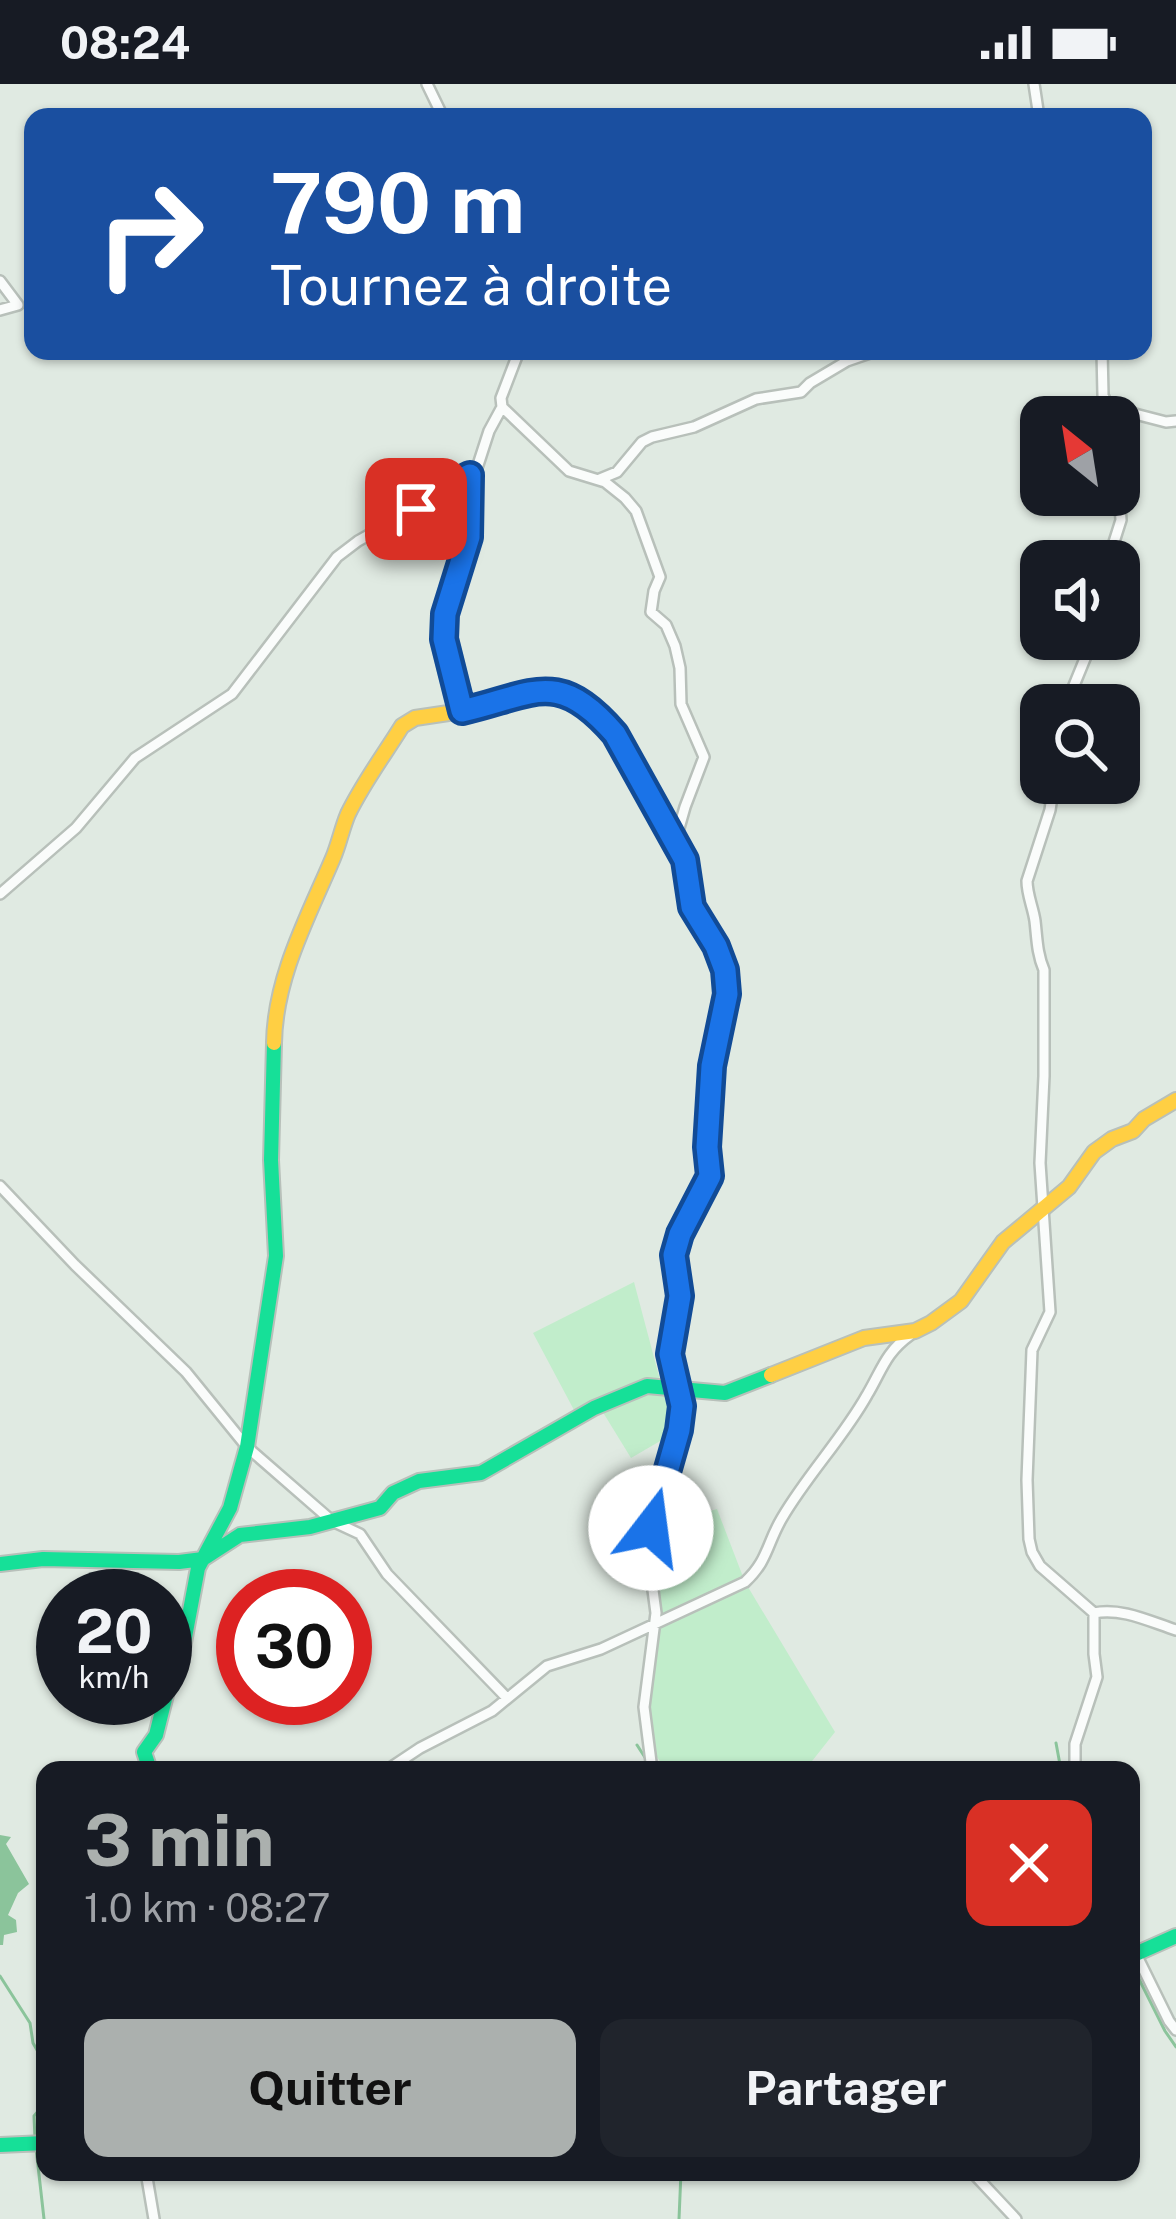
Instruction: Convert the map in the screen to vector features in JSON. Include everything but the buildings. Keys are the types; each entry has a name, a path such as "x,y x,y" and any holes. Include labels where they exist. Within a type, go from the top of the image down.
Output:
{"street":[{"path":"0,281 18,305 0,310"},
{"path":"0,894 76,827 135,758 232,694 337,557 470,475 502,406 516,360"},
{"path":"596,481 616,472 652,437 694,427 756,399 802,392 851,360"},
{"path":"1102,360 1103,396"},
{"path":"502,406 569,471 605,482 636,511 661,577 649,607 666,625 675,646 681,704 704,758 675,842"},
{"path":"1140,418 1176,421"},
{"path":"462,711 444,639 445,614 469,537 470,475"},
{"path":"147,1761 144,1752 156,1735 182,1653 198,1568 230,1508 247,1447 276,1256 271,1160 274,1024 302,926 348,814 402,726 415,718 546,689 583,703 615,734 685,860 692,907 725,970 727,994 712,1066 710,1176 674,1255 680,1296 670,1354 682,1406 652,1517 648,1552 656,1612 644,1706 651,1761"},
{"path":"1051,804 1027,881 1044,970 1040,1162 1049,1312 1032,1350 1027,1480 1032,1552 1040,1566 1094,1612 1097,1677 1076,1744 1075,1761"},
{"path":"0,1564 44,1559 203,1559 240,1535 310,1527 380,1508 393,1493 419,1481 481,1473 594,1408 647,1386 725,1393 864,1338 914,1331 962,1301 1003,1242 1069,1187 1094,1152 1176,1100"},
{"path":"0,1186 186,1372 247,1447 332,1521 360,1534 387,1574 507,1698"},
{"path":"400,1761 492,1711 547,1666 601,1649 745,1582 759,1569 778,1524 867,1395 881,1364 914,1331"},
{"path":"1094,1612 1123,1613 1176,1630"},
{"path":"1140,1952 1176,1936"},
{"path":"1140,1968 1176,2030"},
{"path":"0,2145 36,2143"},
{"path":"148,2181 154,2219"},
{"path":"980,2181 1016,2219"}],"shaded area":[{"path":"634,1282 674,1433 631,1458 596,1401 574,1410 533,1333"},
{"path":"717,1509 745,1582 835,1732 812,1761 660,1761 649,1747 644,1707 656,1613 651,1529"},
{"path":"0,1835 11,1837 6,1844 29,1884 18,1893 8,1915 16,1920 17,1932 4,1935 3,1945 0,1945"}],"waterway":[{"path":"1056,1743 1059,1761"},
{"path":"637,1745 646,1759"},
{"path":"0,1976 30,2023 36,2048"},
{"path":"1140,1981 1176,2047"},
{"path":"35,2139 36,2114"},
{"path":"40,2181 44,2219"},
{"path":"679,2219 681,2181"}],"traffic: fast":[{"path":"147,1761 144,1752 156,1735 182,1653 198,1568 230,1508 247,1447 276,1256 271,1160 274,1043"},
{"path":"0,1564 43,1559 203,1559 240,1535 310,1527 380,1508 393,1493 419,1481 481,1473 594,1408 647,1386 725,1393 771,1375"},
{"path":"1140,1952 1176,1936"},
{"path":"0,2145 36,2143"}],"traffic: slow":[{"path":"274,1043 287,971 360,791 402,726 415,718 462,711 444,639 445,614 469,537 471,475"},
{"path":"771,1375 864,1338 915,1331 931,1323 961,1301 1003,1242 1069,1187 1094,1152 1176,1100"}],"route":[{"path":"416,509 470,475 469,537 449,594 444,639 462,711 546,689 583,703 607,725 685,860 692,907 725,970 727,994 712,1066 710,1176 674,1255 680,1296 670,1354 682,1406 679,1430 651,1528"}]}
